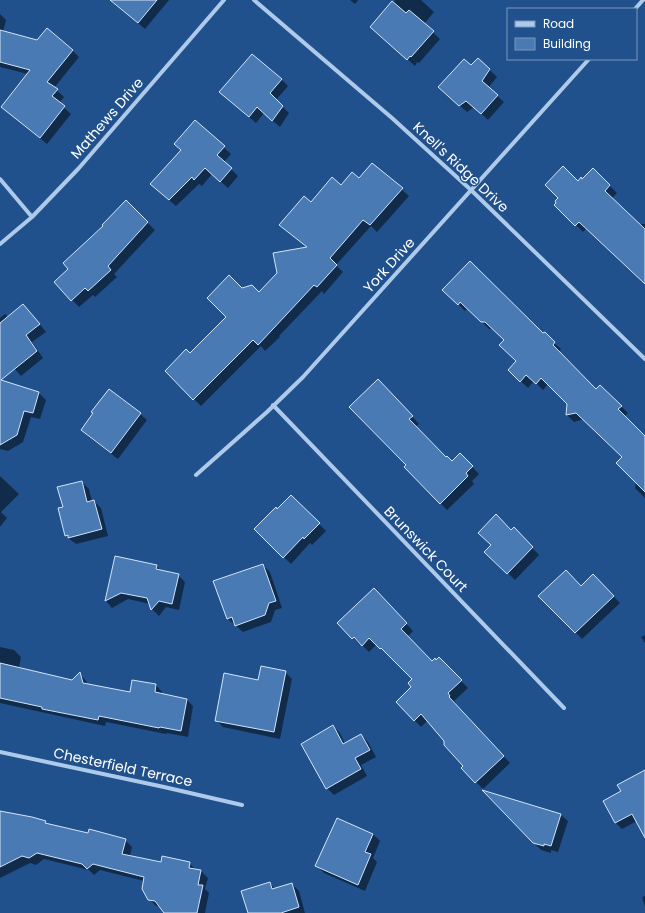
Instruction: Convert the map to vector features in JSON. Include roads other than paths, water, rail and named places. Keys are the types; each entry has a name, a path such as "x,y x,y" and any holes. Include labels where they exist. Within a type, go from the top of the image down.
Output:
{"street":[{"name":"Mathews Drive","path":"0,244 32,217 79,168 224,0"},
{"name":"Knell's Ridge Drive","path":"254,0 392,118 471,190 645,359"},
{"path":"635,8 643,0"},
{"name":"York Drive","path":"196,475 303,376 588,60"},
{"path":"0,179 32,217"},
{"name":"Brunswick Court","path":"273,405 564,708"},
{"name":"Chesterfield Terrace","path":"0,752 242,805"}]}
